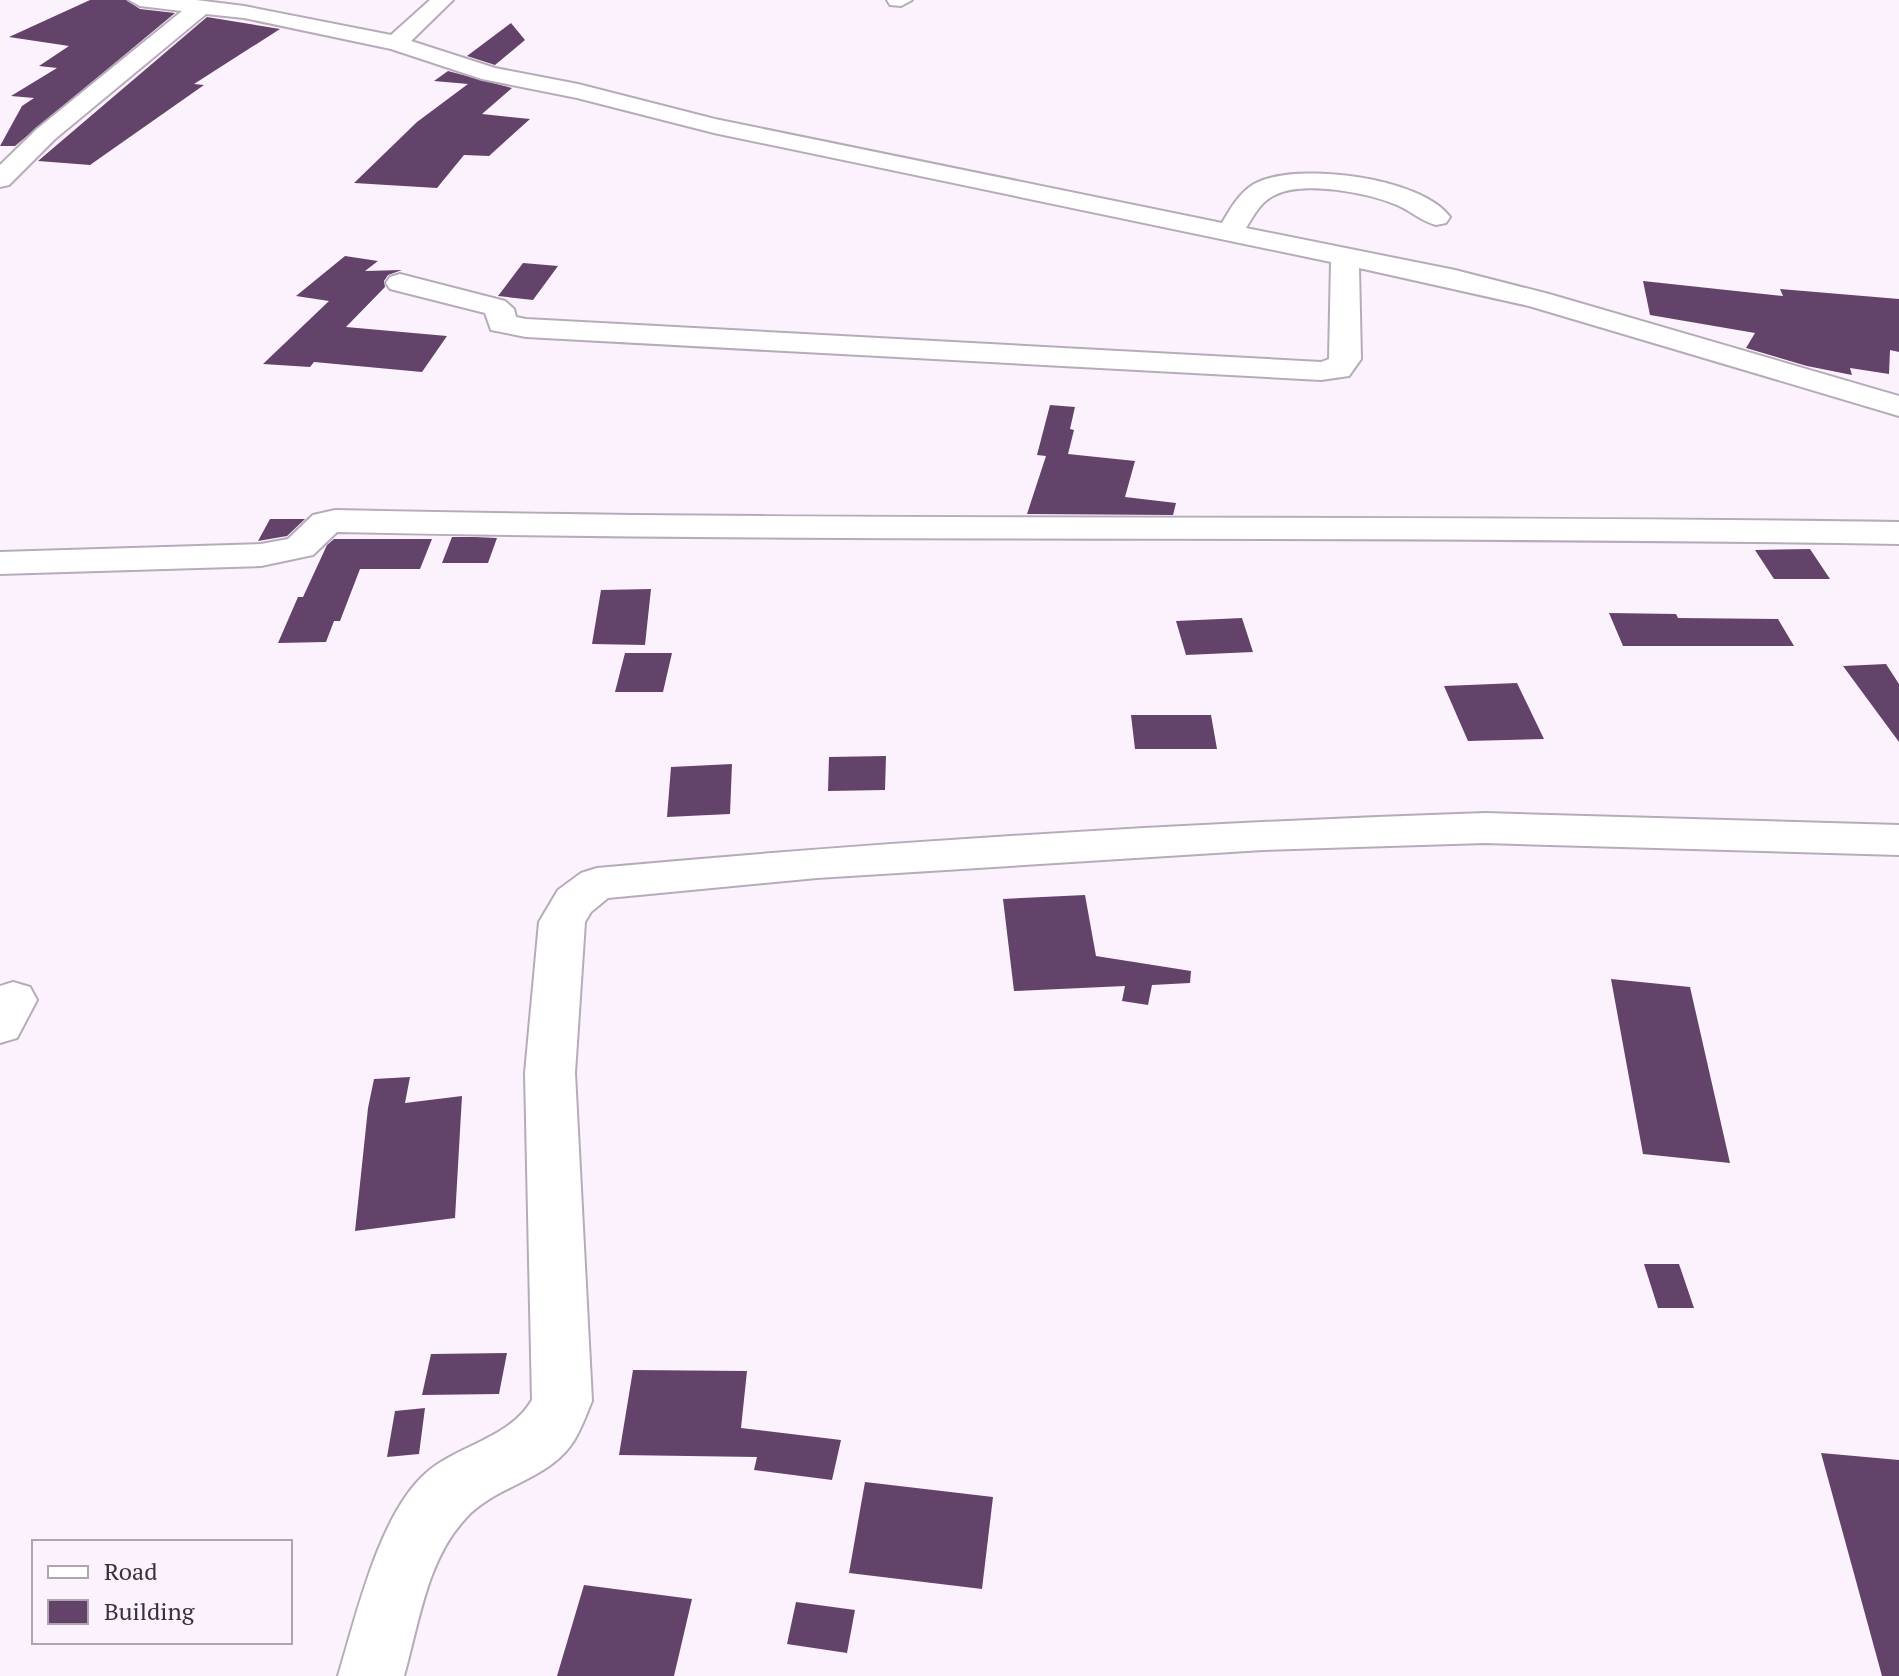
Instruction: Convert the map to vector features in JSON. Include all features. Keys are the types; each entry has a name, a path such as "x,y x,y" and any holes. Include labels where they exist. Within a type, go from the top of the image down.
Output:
{"street":[{"path":"140,0 244,12 396,43 490,74 578,91 714,126 1509,292 1899,406"},
{"path":"396,43 442,0"},
{"path":"0,179 46,134 201,7"},
{"path":"15,134 46,134"},
{"path":"1229,234 1239,215 1262,191 1285,182 1358,185 1408,199 1436,217"},
{"path":"400,283 495,307 499,309 502,324 553,331 1321,371 1338,369 1345,359 1345,258"},
{"path":"0,563 278,553 300,547 326,523 335,521 647,528 1674,529 1899,533"},
{"path":"371,1676 423,1521 444,1497 472,1474 528,1447 550,1427 562,1401 550,1073 562,922 574,901 597,884 817,863 1263,835 1485,828 1899,840"}],"building":[{"path":"90,0 126,0 140,9 175,13 15,146 0,146 22,106 34,98 11,96 57,68 39,66 69,46 9,37"},
{"path":"207,17 280,29 194,84 204,85 90,165 38,161"},
{"path":"511,23 525,40 495,65 467,56"},
{"path":"448,71 512,88 482,114 530,119 489,156 464,155 437,188 354,183 417,122 468,84 434,81"},
{"path":"345,256 378,261 365,271 402,270 388,275 384,281 385,287 346,327 447,336 422,372 314,362 310,367 263,364 329,301 296,296"},
{"path":"523,263 558,266 533,300 498,296"},
{"path":"1643,281 1783,296 1780,289 1899,299 1899,352 1890,350 1889,374 1850,368 1852,375 1807,366 1746,348 1755,333 1650,315"},
{"path":"1050,405 1075,407 1068,454 1135,461 1125,497 1176,503 1173,515 1027,514 1046,456 1037,455"},
{"path":"270,519 305,519 287,536 258,541"},
{"path":"452,537 497,538 488,563 442,563"},
{"path":"334,539 432,539 420,569 360,569 340,621 334,621 326,642 278,643 298,597 303,597 327,545"},
{"path":"1810,549 1830,579 1774,579 1755,550"},
{"path":"651,589 645,645 592,644 601,590"},
{"path":"1609,613 1676,614 1678,618 1778,619 1794,646 1623,646"},
{"path":"1242,618 1253,652 1186,655 1176,621"},
{"path":"625,653 672,653 663,692 615,692"},
{"path":"1886,664 1899,684 1899,742 1843,666"},
{"path":"1517,683 1544,739 1468,741 1444,686"},
{"path":"1131,715 1211,715 1217,749 1135,749"},
{"path":"886,756 885,790 828,791 829,757"},
{"path":"732,764 730,814 667,817 671,767"},
{"path":"1085,895 1096,956 1191,971 1190,983 1152,985 1148,1005 1122,1001 1125,986 1014,991 1003,899"},
{"path":"1611,979 1690,987 1730,1163 1643,1154"},
{"path":"410,1077 405,1103 462,1096 455,1218 355,1231 374,1079"},
{"path":"1644,1264 1679,1264 1694,1308 1658,1308"},
{"path":"507,1353 499,1394 422,1395 431,1354"},
{"path":"633,1370 747,1371 741,1428 841,1440 832,1480 754,1470 757,1457 619,1455"},
{"path":"425,1408 419,1454 387,1457 395,1411"},
{"path":"1821,1453 1899,1460 1899,1676 1882,1676"},
{"path":"865,1482 993,1497 982,1589 849,1573"},
{"path":"584,1585 692,1599 674,1676 557,1676"},
{"path":"796,1602 855,1610 847,1653 787,1644"}]}
